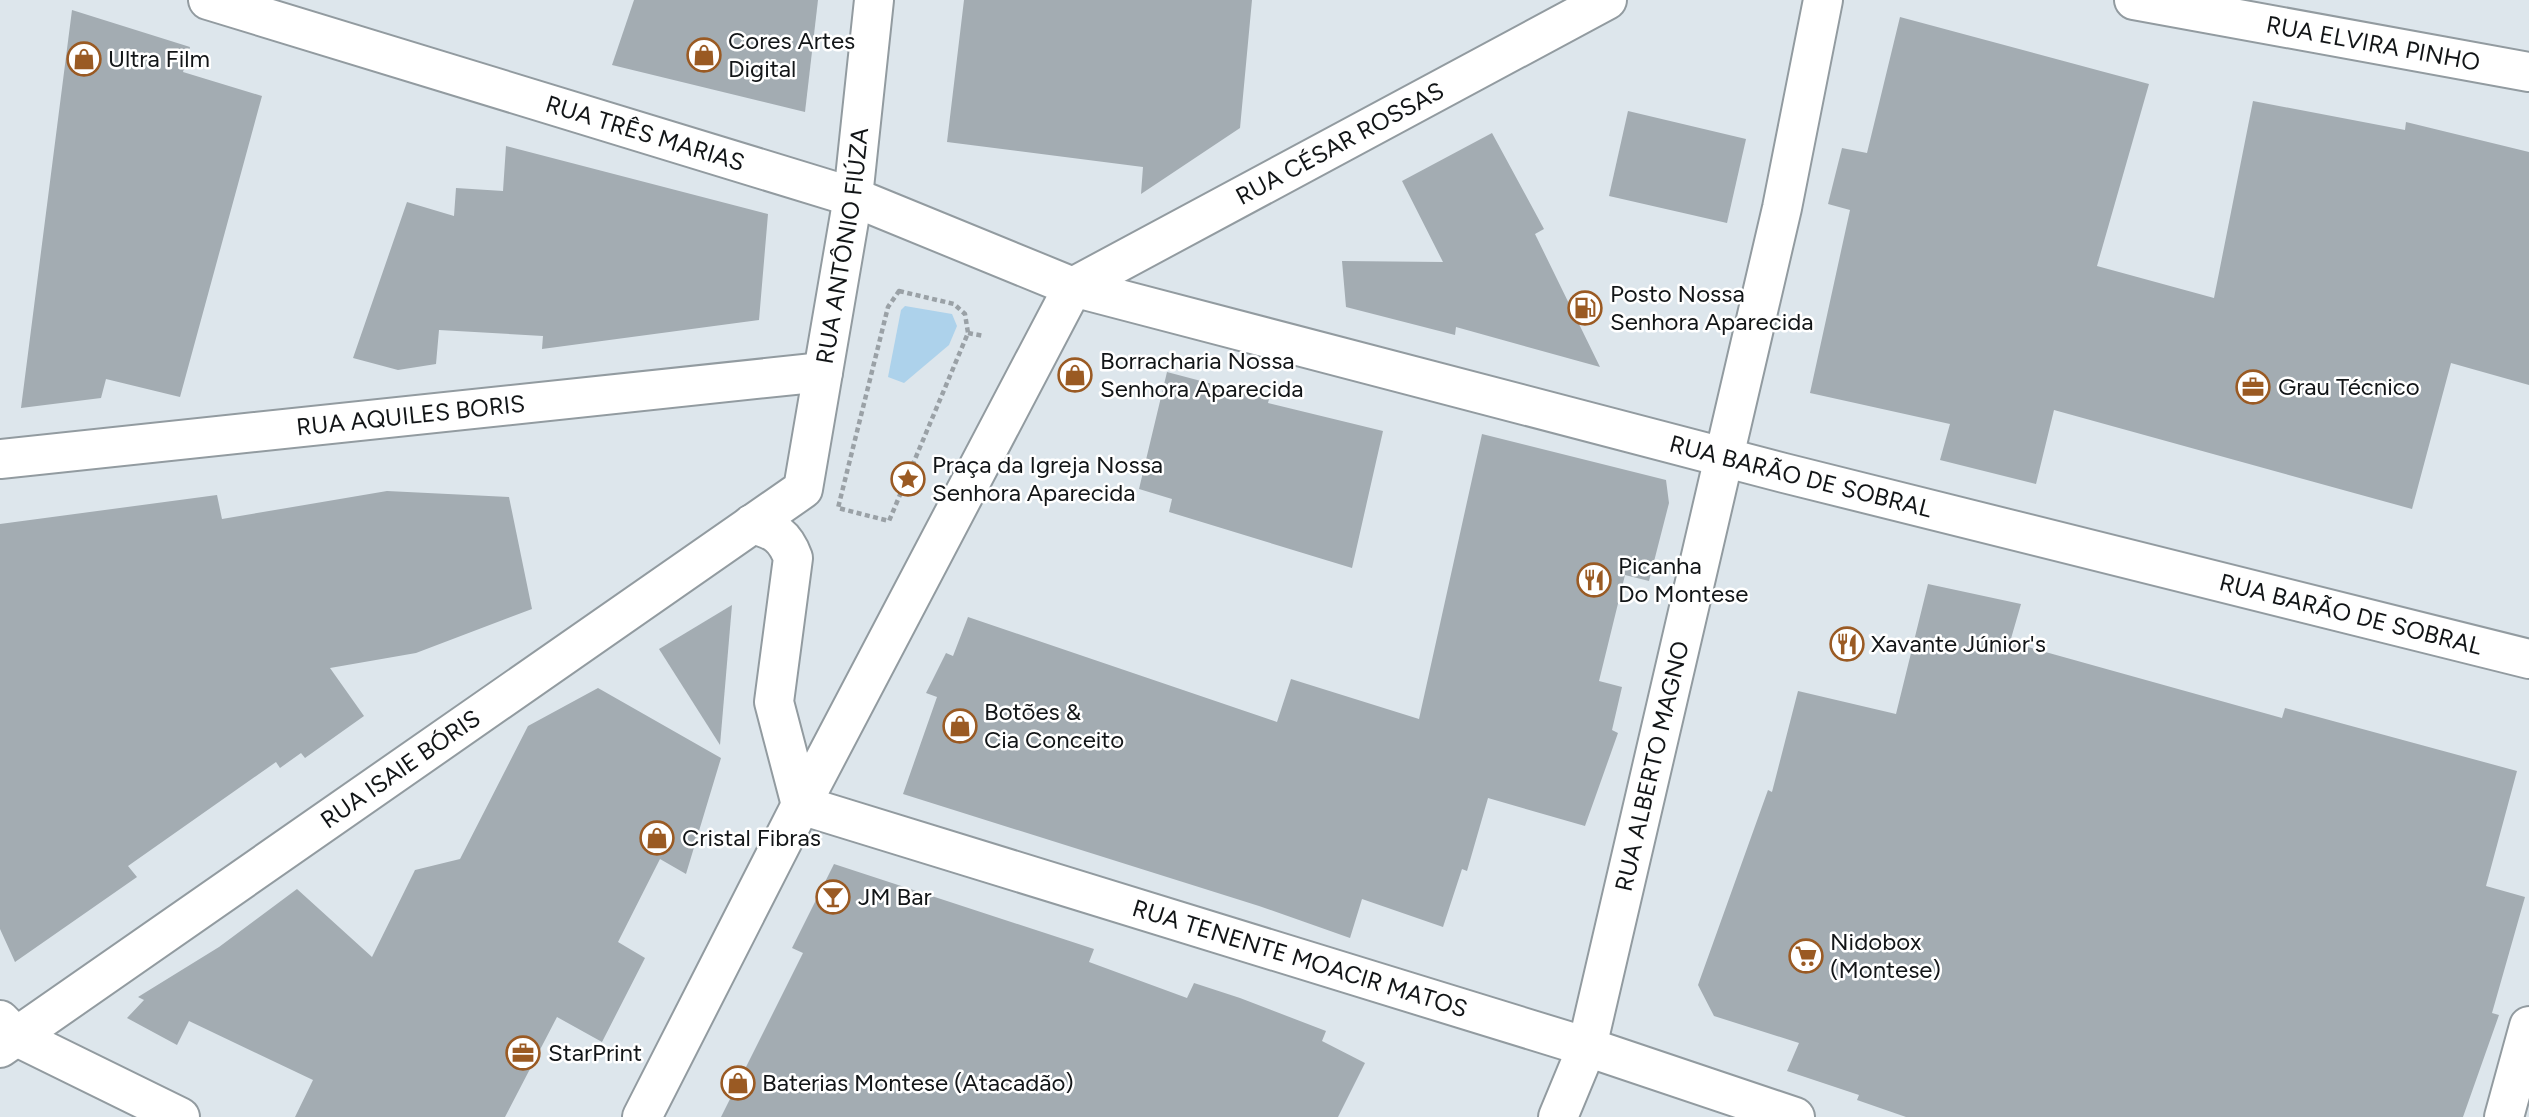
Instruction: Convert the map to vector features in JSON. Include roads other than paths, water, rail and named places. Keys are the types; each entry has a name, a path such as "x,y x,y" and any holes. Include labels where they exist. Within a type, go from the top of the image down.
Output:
{"main road":[{"name":"RUA TRÊS MARIAS","path":"208,0 853,197 1073,287"},
{"name":"RUA ANTÔNIO FIÚZA","path":"803,489 853,197 874,0"},
{"name":"RUA CÉSAR ROSSAS","path":"1073,287 1607,0"},
{"name":"RUA ALBERTO MAGNO","path":"1558,1117 1587,1047 1782,208 1823,0"},
{"name":"RUA ELVIRA PINHO","path":"2134,0 2529,72"},
{"name":"RUA BARÃO DE SOBRAL","path":"1073,287 1724,457 2529,659"},
{"path":"642,1117 801,805 1073,287"},
{"name":"RUA AQUILES BORIS","path":"0,459 823,372"},
{"name":"RUA ISAIE BÓRIS","path":"6,1035 803,489"},
{"path":"752,524 771,529 787,539 793,558 774,702 801,805"},
{"name":"RUA TENENTE MOACIR MATOS","path":"801,805 1587,1047 1795,1117"},
{"path":"2504,1117 2529,1026"},
{"path":"6,1035 180,1117"}],"place":[{"name":"Cores Artes Digital","path":"704,55"},
{"name":"Ultra Film","path":"84,59"},
{"name":"Posto Nossa Senhora Aparecida","path":"1585,308"},
{"name":"Borracharia Nossa Senhora Aparecida","path":"1075,375"},
{"name":"Grau Técnico","path":"2253,387"},
{"name":"Praça da Igreja Nossa Senhora Aparecida","path":"908,479"},
{"name":"Picanha Do Montese","path":"1594,580"},
{"name":"Xavante Júnior's","path":"1847,644"},
{"name":"Botões & Cia Conceito","path":"960,726"},
{"name":"Cristal Fibras","path":"657,838"},
{"name":"JM Bar","path":"833,897"},
{"name":"Nidobox (Montese)","path":"1806,956"},
{"name":"StarPrint","path":"523,1053"},
{"name":"Baterias Montese (Atacadão)","path":"738,1083"}]}
